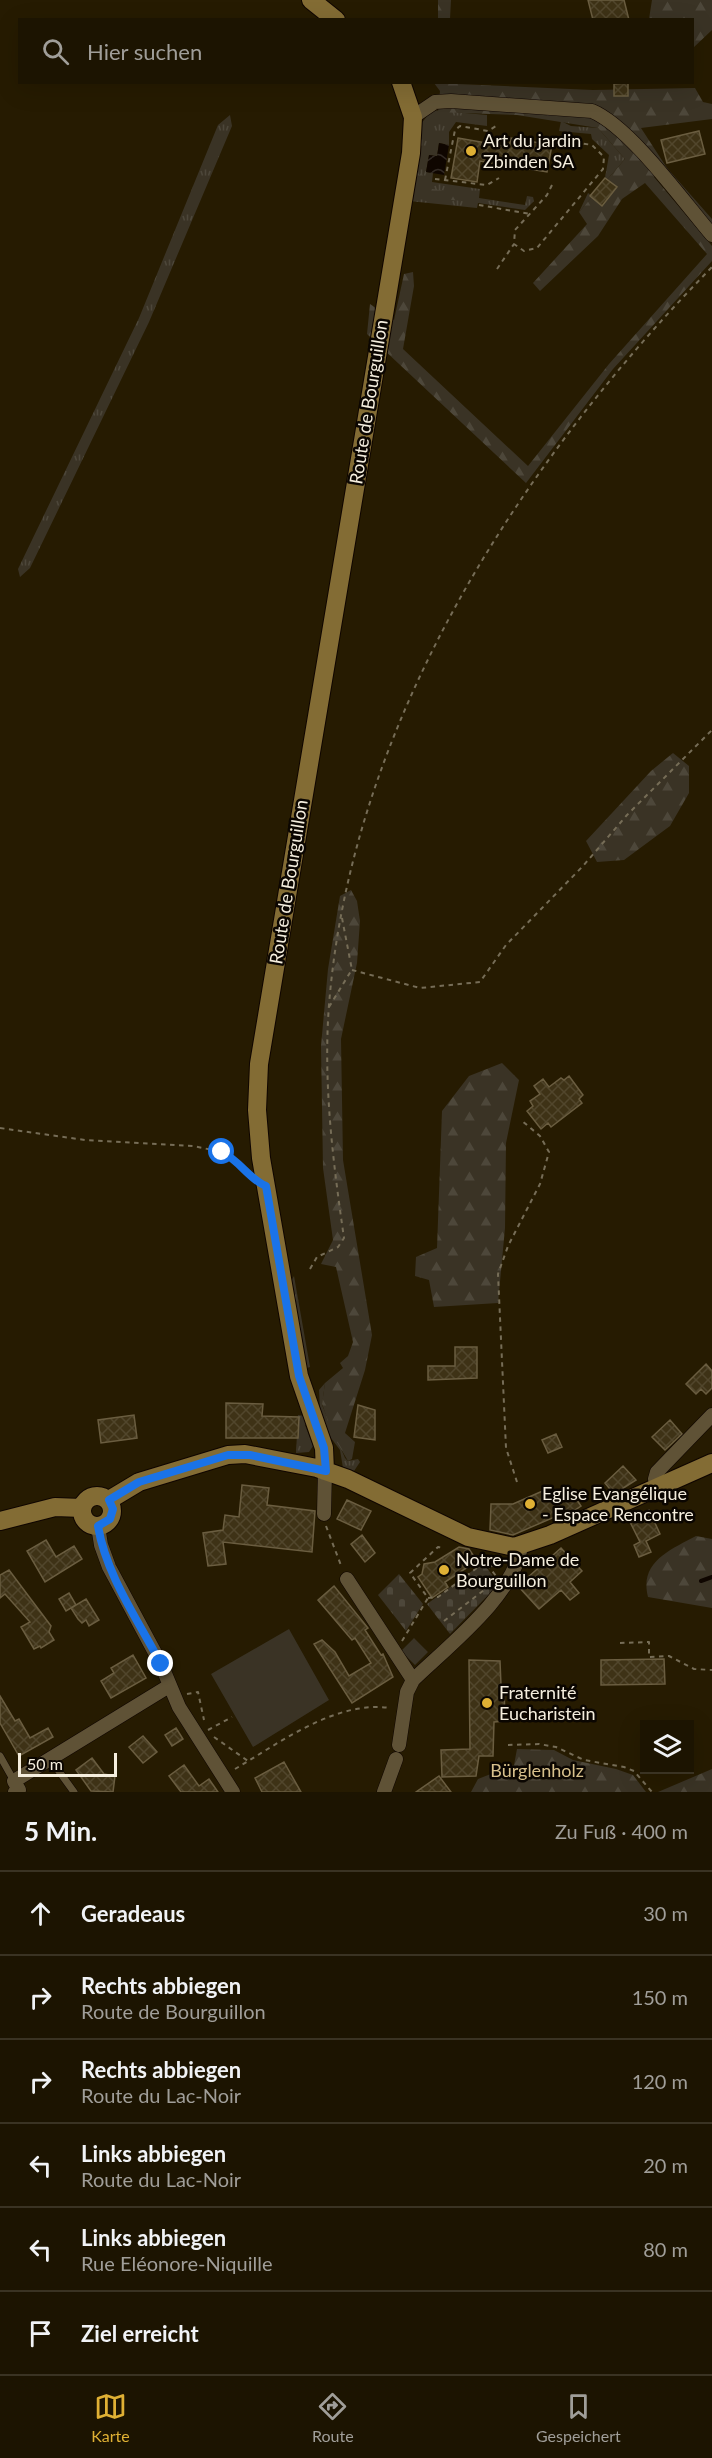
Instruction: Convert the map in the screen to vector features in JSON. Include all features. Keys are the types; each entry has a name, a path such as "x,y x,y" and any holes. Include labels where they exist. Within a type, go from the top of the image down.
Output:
{"main road":[{"path":"311,0 334,18"},
{"name":"Route de Bourguillon","path":"326,1471 324,1448 299,1376 266,1186 257,1110 259,1064 411,153 413,117 402,84"},
{"path":"109,1500 139,1482 228,1455 250,1455 326,1471 348,1479 468,1537 514,1547 658,1488 712,1463"},
{"path":"96,1495 109,1500 113,1509 110,1519 98,1526 85,1521 82,1508 87,1499 96,1495"},
{"path":"0,1521 56,1507 82,1508"}],"street":[{"path":"413,117 435,102 451,101 592,111 606,117 626,134 712,235"},
{"path":"658,1488 655,1479 657,1472 712,1415"},
{"path":"324,1514 326,1471"},
{"path":"98,1526 101,1545 110,1567 161,1664 172,1691 233,1792"},
{"path":"399,1745 407,1692 414,1680 509,1582 519,1562 521,1545"},
{"path":"347,1578 414,1680"},
{"path":"14,1786 50,1759 172,1691"},
{"path":"384,1792 396,1759"}],"lane":[{"path":"0,1756 14,1786"},
{"path":"50,1759 74,1792"}],"path":[{"path":"445,180 455,130 460,126 488,131 496,126"},
{"path":"514,244 524,251 537,248 603,169 604,157 592,145 561,140"},
{"path":"435,179 487,185 499,178"},
{"path":"497,269 514,244 515,230 552,185"},
{"path":"479,206 530,214"},
{"path":"310,1269 317,1257 338,1247 344,1238 333,1163 329,1007 341,917 355,846 366,808 405,709 432,650 532,482 618,373 712,267"},
{"path":"352,970 420,988 480,982 506,945 583,866 627,815 712,730"},
{"path":"329,1007 352,970 341,917"},
{"path":"517,1482 506,1448 498,1274 508,1246 540,1184 549,1152 540,1136 521,1120"},
{"path":"0,1128 85,1140 203,1148 222,1152 236,1160 259,1183 266,1186"},
{"path":"324,1514 332,1546 347,1578"},
{"path":"428,1598 410,1573 438,1547 444,1548"},
{"path":"489,1567 505,1561"},
{"path":"428,1598 438,1597 485,1562 498,1579"},
{"path":"444,1621 489,1586"},
{"path":"396,1651 428,1598"},
{"path":"620,1643 649,1642 649,1657 669,1656 694,1669 712,1670"},
{"path":"172,1691 198,1692 207,1731 248,1761"},
{"path":"223,1776 316,1722 363,1708 378,1706 403,1710"},
{"path":"207,1731 232,1717"},
{"path":"508,1745 539,1744 556,1747 584,1760 624,1767 634,1771 652,1792"}],"green space":[{"path":"438,0 451,0 450,18 438,18"},
{"path":"652,0 712,0 712,30 694,47 694,18 649,18"},
{"path":"435,84 593,90 695,88 703,102 712,104 712,119 641,128 667,168 712,219 712,229 662,171 654,177 712,246 712,261 613,369 526,483 367,334 370,304 394,320 404,274 413,272 414,286 403,349 528,466 609,364 707,254 645,183 622,199 598,236 540,291 533,283 587,224 579,212 625,159 598,128 517,115 438,112 440,91"},
{"path":"432,110 487,115 487,126 456,122 449,132 449,145 439,143 437,156 429,155 426,172 433,173 432,182 480,189 479,198 525,205 527,196 533,197 534,201 525,210 478,203 477,208 409,201 420,125"},
{"path":"230,115 232,126 149,322 30,568 20,577 18,569 139,318 218,125"},
{"path":"561,121 571,126 598,128 625,159 579,212 588,193 591,195 605,178 609,155 592,139 591,134 559,131"},
{"path":"421,173 425,178 424,188 470,194 475,198 469,202 420,196 416,192 418,177"},
{"path":"673,753 689,766 689,793 670,826 624,860 597,862 586,841 651,771"},
{"path":"351,890 357,901 360,921 357,963 341,1039 343,1160 372,1335 365,1370 345,1433 355,1442 352,1459 348,1461 334,1437 322,1404 325,1383 343,1368 340,1363 348,1356 353,1342 336,1267 321,1264 333,1240 323,1168 321,1046 328,969 340,896"},
{"path":"502,1063 519,1080 506,1143 505,1228 498,1303 434,1307 429,1280 415,1276 416,1257 437,1248 442,1111 469,1076"},
{"path":"294,1276 310,1367 307,1368 290,1283"},
{"path":"325,1383 322,1405 345,1458 348,1461 358,1459 360,1462 354,1471 343,1468 340,1450 331,1438 320,1410 319,1390"},
{"path":"298,1415 305,1416 308,1422 305,1425 313,1446 309,1452 296,1453"},
{"path":"696,1536 712,1539 712,1608 648,1597 646,1585 652,1566 667,1552"},
{"path":"483,1563 499,1584 450,1634 427,1604"},
{"path":"399,1574 423,1604 406,1631 378,1595"},
{"path":"289,1629 329,1700 253,1747 211,1674"},
{"path":"414,1638 428,1652 415,1665 401,1651"},
{"name":"Bürglenholz","path":"517,1749 554,1750 573,1760 616,1769 633,1775 646,1792 471,1792 478,1779 514,1765"},
{"path":"712,1769 712,1792 658,1792"}],"water":[{"path":"439,143 449,145 444,175 426,172 429,155 437,156"}],"building":[{"path":"588,0 624,0 628,18 592,18"},
{"path":"614,84 628,84 628,96 614,96"},
{"path":"699,131 705,154 667,163 661,140"},
{"path":"458,138 509,147 511,138 552,145 547,172 480,161 477,182 451,178"},
{"path":"605,178 617,187 602,206 590,196"},
{"path":"569,1076 583,1095 579,1099 582,1103 551,1127 548,1123 541,1129 527,1111 533,1106 530,1101 540,1094 534,1086 543,1079 549,1087 561,1078 564,1080"},
{"path":"455,1347 477,1347 477,1378 428,1380 428,1366 455,1366"},
{"path":"706,1364 712,1371 712,1388 706,1394 701,1389 696,1394 686,1384"},
{"path":"226,1403 263,1404 262,1416 299,1417 298,1438 226,1438"},
{"path":"358,1405 375,1410 375,1440 354,1437"},
{"path":"134,1415 137,1438 101,1443 98,1420"},
{"path":"670,1420 682,1434 665,1450 652,1437"},
{"path":"556,1434 562,1447 548,1453 542,1440"},
{"path":"623,1466 636,1480 614,1494 605,1483"},
{"path":"242,1485 269,1488 267,1505 315,1511 312,1552 223,1542 226,1564 208,1566 203,1533 223,1530 225,1515 239,1517"},
{"path":"569,1488 581,1506 569,1514 566,1512 513,1535 490,1530 491,1504 513,1504 545,1490 547,1492 553,1490 556,1496"},
{"path":"347,1500 371,1511 361,1530 337,1519"},
{"path":"649,1510 660,1534 646,1541 651,1552 639,1557 634,1545 640,1542 629,1520"},
{"path":"362,1535 375,1553 365,1562 351,1544"},
{"path":"46,1540 56,1557 74,1546 82,1559 45,1582 27,1551"},
{"name":"Notre-Dame de Bourguillon","path":"459,1547 469,1549 477,1561 445,1582 448,1587 432,1598 418,1577 422,1574 424,1564 435,1562"},
{"path":"561,1548 582,1571 570,1582 579,1593 570,1600 561,1590 539,1609 518,1586"},
{"path":"9,1570 51,1626 49,1632 54,1640 41,1648 40,1646 34,1649 21,1627 30,1622 5,1594 0,1598 0,1575"},
{"path":"334,1586 368,1628 365,1630 381,1655 383,1654 393,1677 352,1703 314,1644 322,1640 335,1652 349,1676 371,1663 355,1638 352,1640 318,1600"},
{"path":"69,1593 76,1605 66,1611 59,1599"},
{"path":"86,1599 99,1620 89,1626 86,1620 82,1623 78,1619 71,1608"},
{"path":"133,1655 146,1678 111,1698 101,1681 114,1673 111,1668"},
{"path":"664,1659 665,1684 601,1685 601,1660"},
{"name":"Fraternité Eucharistein","path":"469,1660 500,1661 501,1685 504,1686 505,1721 494,1722 493,1756 479,1756 476,1776 442,1777 441,1750 470,1749"},
{"path":"0,1696 15,1721 19,1719 30,1738 48,1728 53,1737 19,1756 0,1723"},
{"path":"176,1728 183,1739 172,1746 165,1735"},
{"path":"143,1736 157,1752 143,1763 129,1747"},
{"path":"92,1758 104,1774 115,1776 113,1792 91,1791 76,1770"},
{"path":"284,1762 301,1792 262,1792 255,1778"},
{"path":"184,1765 199,1786 209,1779 218,1792 181,1792 169,1776"},
{"path":"439,1776 451,1792 416,1792"}],"waterway":[{"path":"701,1581 712,1577"}],"place":[{"name":"Art du jardin Zbinden SA","path":"471,151"},
{"name":"Eglise Evangélique - Espace Rencontre","path":"530,1504"},
{"name":"Notre-Dame de Bourguillon","path":"444,1570"},
{"name":"Fraternité Eucharistein","path":"487,1703"}],"route":[{"path":"161,1664 110,1567 101,1545 98,1526 107,1523 110,1519 113,1509 109,1500 139,1482 228,1455 245,1454 326,1471 324,1448 308,1407 291,1339 266,1186 259,1183 236,1160 222,1152"}]}
